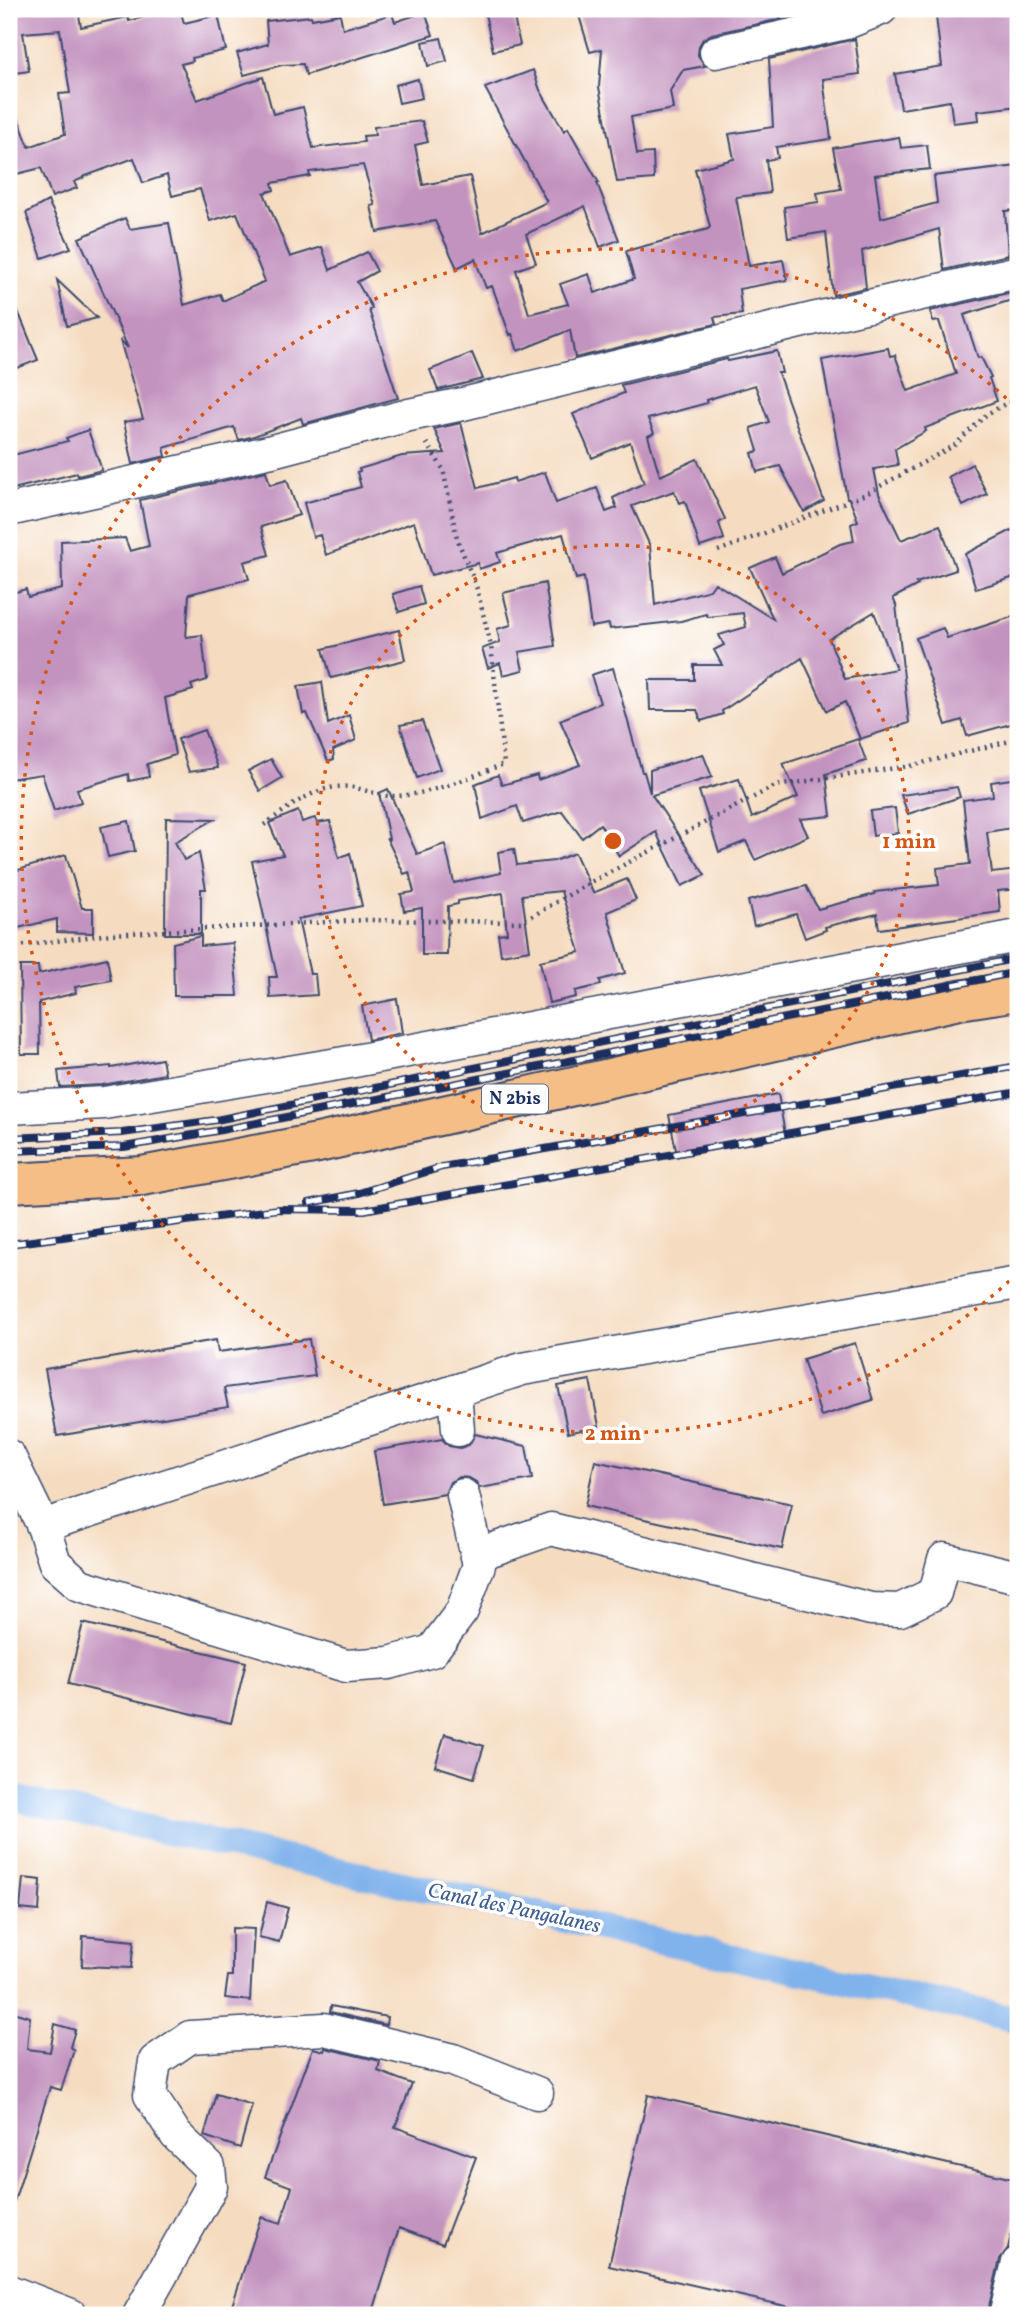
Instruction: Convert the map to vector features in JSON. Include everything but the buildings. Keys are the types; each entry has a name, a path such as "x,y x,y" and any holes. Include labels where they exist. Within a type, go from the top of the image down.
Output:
{"main road":[{"name":"N 2bis","path":"9,1183 142,1176 305,1146 945,1003 1018,990"}],"street":[{"path":"716,52 846,23 881,9"},
{"path":"9,510 268,452 409,415 1018,272"},
{"path":"9,1108 104,1103 344,1063 1018,936"},
{"path":"43,1526 522,1369 1018,1283"},
{"path":"455,1391 458,1430"},
{"path":"9,1456 43,1526 55,1563 80,1585 346,1666 389,1663 432,1651 462,1611 479,1565 463,1495"},
{"path":"477,1555 551,1530 871,1609 900,1610 935,1592 944,1559 1018,1577"},
{"path":"139,2315 211,2187 209,2167 176,2136 150,2095 155,2062 190,2037 324,2029 453,2060 537,2093"},
{"path":"1005,2315 1018,2263"},
{"path":"9,2291 71,2315"}],"path":[{"path":"718,551 864,495 955,445 986,414 1018,397"},
{"path":"264,825 310,793 349,787 388,796 418,792 504,764 491,646 477,589 457,538 443,469 409,415"},
{"path":"9,947 111,934 365,920 522,922 591,882 775,786 910,766 1018,739"}],"waterway":[{"name":"Canal des Pangalanes","path":"9,1797 1018,2020"}],"railway":[{"path":"9,1138 122,1133 216,1120 1018,958"},
{"path":"9,1151 124,1147 216,1131 1018,972"},
{"path":"309,1203 359,1193 442,1167 1018,1066"},
{"path":"9,1244 279,1209 364,1210 1018,1092"}]}
